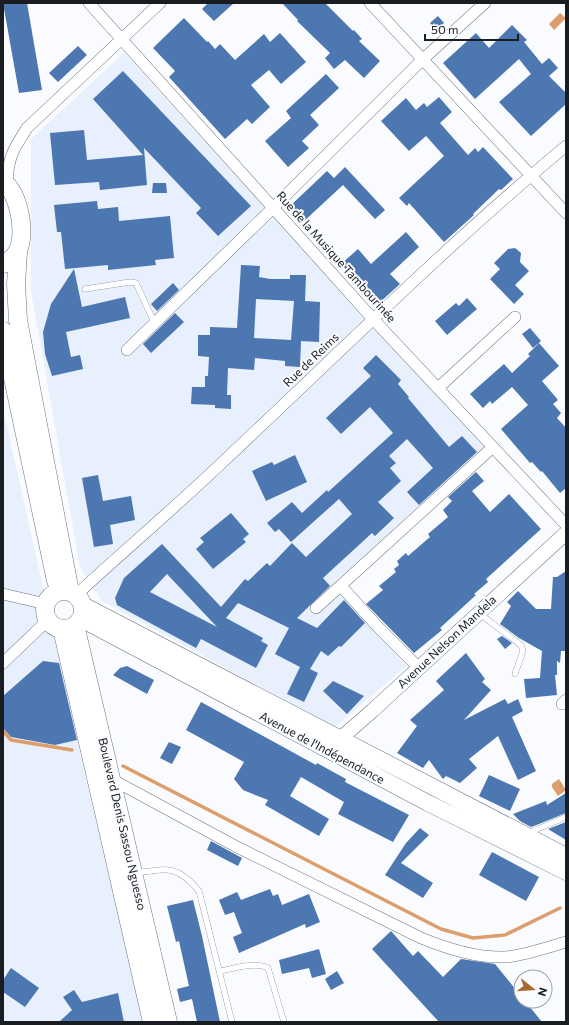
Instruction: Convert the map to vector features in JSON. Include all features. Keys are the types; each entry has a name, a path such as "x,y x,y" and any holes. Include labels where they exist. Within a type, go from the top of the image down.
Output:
{"main road":[{"path":"5,183 15,197 22,227 22,238 18,252 16,284 18,320 66,609"},
{"path":"3,264 11,260 18,252"},
{"path":"3,331 66,609"},
{"name":"Avenue de l'Indépendance","path":"66,609 339,739 525,834 562,864"},
{"name":"Avenue de l'Indépendance","path":"66,609 428,803 562,864"},
{"name":"Boulevard Denis Sassou Nguesso","path":"66,609 113,780 126,875 152,1022"},
{"name":"Boulevard Denis Sassou Nguesso","path":"66,609 126,875 168,1022"}],"street":[{"name":"Rue de la Musique Tambourinée","path":"89,3 274,207 373,319 566,525"},
{"path":"5,183 8,164 13,151 27,128 160,3"},
{"path":"370,3 566,213"},
{"path":"126,350 274,207 422,60 485,3"},
{"name":"Rue de Reims","path":"3,663 66,609 373,319 566,146"},
{"path":"438,388 515,317"},
{"path":"316,608 493,447"},
{"name":"Avenue Nelson Mandela","path":"328,750 566,532"},
{"path":"341,586 378,627 419,668"},
{"path":"3,594 66,609"},
{"path":"113,780 237,847 421,938 450,949 479,955 506,957 566,942"},
{"path":"562,864 566,880"}],"lane":[{"path":"85,289 130,282 136,283 154,322"},
{"path":"478,612 521,645 523,651 515,674"},
{"path":"525,834 566,817"},
{"path":"126,875 166,869 175,871 192,883 199,891 232,1022"},
{"path":"220,971 255,965 263,965 268,968 284,1022"}],"shaded area":[{"path":"560,13 566,18 554,30 549,24"},
{"path":"124,53 484,446 334,583 406,666 335,727 102,601 80,567 31,291 31,139"},
{"path":"3,409 86,780 144,1022 3,1022"},
{"path":"559,779 566,790 558,796 552,787 552,784"}],"building":[{"path":"3,3 27,3 42,90 19,93"},
{"path":"208,3 234,3 214,21 202,9"},
{"path":"282,3 325,3 353,31 354,30 362,39 359,41 380,61 364,78 345,60 334,69 325,58 330,53 297,21 298,20"},
{"path":"438,16 444,23 436,30 430,23"},
{"path":"184,18 215,49 220,44 235,60 264,34 270,42 280,33 306,62 281,84 269,70 251,85 270,107 252,124 247,119 225,139 169,77 175,71 153,48"},
{"path":"512,25 527,40 524,42 542,64 549,58 558,68 549,76 566,93 566,104 531,136 499,102 531,74 519,59 475,99 443,63 476,33 489,48"},
{"path":"78,46 87,55 58,82 49,73"},
{"path":"123,71 251,206 218,236 196,213 201,208 144,148 147,185 100,190 99,182 55,185 50,133 84,130 87,160 143,155 93,99"},
{"path":"326,74 339,88 310,115 319,125 302,141 309,148 288,167 265,141 291,118 286,111"},
{"path":"439,97 452,112 440,123 468,155 475,148 478,152 483,147 513,179 501,190 499,189 473,214 474,215 444,242 409,203 407,206 399,198 444,156 426,136 409,151 381,121 406,98 416,110 424,103 427,107"},
{"path":"345,167 385,210 375,219 343,185 303,222 289,207 327,171 334,178"},
{"path":"153,183 166,183 167,193 152,193"},
{"path":"97,201 98,209 118,207 119,221 170,216 174,258 155,260 156,265 108,270 108,265 65,269 61,232 57,232 54,205"},
{"path":"406,232 419,247 390,274 400,284 378,304 341,264 358,249 371,264"},
{"path":"515,248 521,253 520,262 529,271 515,285 524,294 514,304 490,279 500,269 494,263 508,249"},
{"path":"241,265 260,266 259,277 270,279 290,279 290,275 306,275 305,301 320,302 319,342 301,341 300,367 285,366 285,361 255,358 254,370 228,368 227,395 231,395 231,409 215,408 215,405 191,404 192,387 205,387 205,376 208,376 209,357 198,356 198,335 210,335 210,327 237,328","holes":["256,299 294,301 291,340 254,338"]},
{"path":"74,269 82,307 125,297 130,318 66,332 71,357 80,355 83,369 52,376 45,354 43,332 51,304"},
{"path":"173,283 179,290 157,311 151,304"},
{"path":"467,298 477,309 447,335 435,321 456,303 459,306"},
{"path":"175,313 184,322 151,353 143,344"},
{"path":"530,328 541,341 533,348 522,334"},
{"path":"539,343 559,366 542,381 558,400 553,404 561,413 557,418 566,428 566,488 560,493 542,471 541,472 532,462 530,463 501,429 528,405 512,387 492,404 490,401 483,408 470,394 504,364 512,373 530,356 528,354"},
{"path":"376,355 401,380 398,384 409,397 408,398 449,447 462,436 477,452 419,505 407,492 433,468 407,439 389,456 396,463 390,468 401,481 378,502 394,518 375,536 372,533 323,578 330,586 297,618 317,628 344,600 365,623 341,647 339,646 328,656 321,651 310,669 318,673 304,702 287,694 300,667 275,654 289,628 238,603 226,618 263,638 261,641 268,645 256,668 201,639 196,648 117,605 115,598 124,578 162,544 221,607 245,579 248,581 267,563 270,566 292,543 306,557 352,514 339,499 291,542 279,529 275,532 267,523 292,502 302,513 327,490 328,492 393,433 370,407 341,434 326,418 371,376 363,368","holes":["167,574 217,627 150,592"]},
{"path":"295,455 307,482 266,501 252,471 272,462 274,465"},
{"path":"476,472 484,481 472,491 490,512 509,494 541,529 486,579 488,582 440,628 442,630 414,653 366,604 383,590 379,586 396,572 394,569 399,565 397,561 406,553 408,556 430,537 428,534 448,517 443,510 452,501 448,497"},
{"path":"98,475 103,501 131,496 135,520 110,525 113,544 94,547 82,478"},
{"path":"231,513 249,534 243,539 246,542 213,569 196,549 204,542 200,538"},
{"path":"566,571 566,651 561,651 560,663 557,661 557,675 555,675 557,695 526,698 524,679 540,678 542,651 519,638 500,624 511,606 507,602 518,591 536,609 551,609 553,577 557,577"},
{"path":"502,636 512,643 505,649 497,639"},
{"path":"466,653 485,679 482,682 491,690 464,720 505,699 508,704 518,699 523,711 512,717 536,771 518,780 498,736 469,759 477,768 460,783 446,776 443,779 429,760 423,768 397,753 417,726 410,720 444,690 436,681"},
{"path":"43,661 59,663 77,740 55,745 11,737 3,728 3,696"},
{"path":"127,666 154,680 147,694 113,675 120,668"},
{"path":"333,681 364,696 347,714 323,691"},
{"path":"201,702 316,765 317,763 346,779 345,782 409,815 393,842 338,814 344,802 301,777 290,796 329,819 319,836 265,805 268,800 243,790 234,779 244,762 186,730"},
{"path":"169,742 181,747 172,764 160,758"},
{"path":"489,775 520,789 510,811 479,796"},
{"path":"566,793 566,813 539,824 531,827 520,821 513,814 546,801 547,805"},
{"path":"566,822 566,840 548,829"},
{"path":"420,828 429,835 401,863 433,883 423,898 385,875 406,843"},
{"path":"211,841 242,858 238,866 207,850"},
{"path":"492,852 539,877 526,901 479,875"},
{"path":"270,889 273,896 278,894 282,905 309,894 320,922 306,928 305,924 239,953 233,937 242,933 234,912 225,915 219,900 237,892 241,900"},
{"path":"193,900 220,1022 197,1022 192,999 180,1002 177,989 189,986 179,941 176,942 167,906"},
{"path":"391,931 413,956 418,951 443,977 461,959 495,964 513,986 513,1009 531,1009 542,1022 439,1022 372,949"},
{"path":"319,949 326,974 312,978 309,968 282,974 279,960"},
{"path":"11,968 39,988 25,1007 3,992 3,980"},
{"path":"337,971 344,983 331,990 325,979"},
{"path":"74,990 82,1002 118,993 124,1022 59,1022 72,1010 63,997"}],"waterway":[{"path":"3,731 11,740 72,750"},
{"path":"123,766 441,929 473,938 505,935 560,908"}]}
